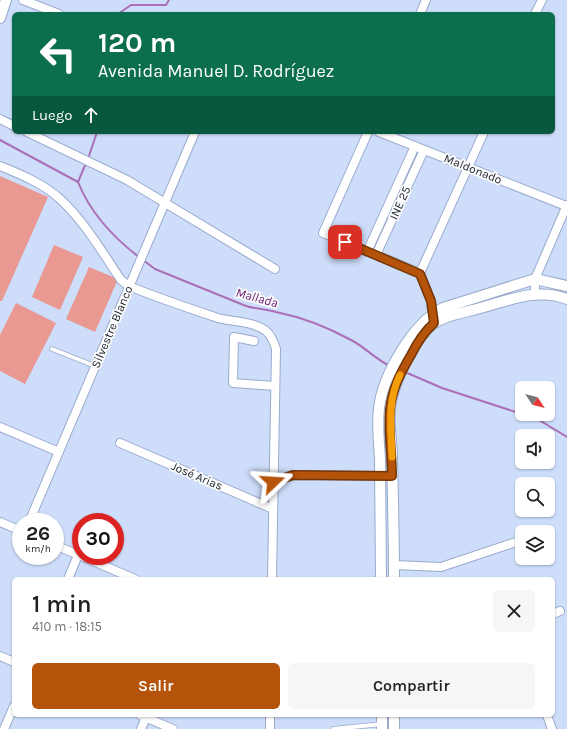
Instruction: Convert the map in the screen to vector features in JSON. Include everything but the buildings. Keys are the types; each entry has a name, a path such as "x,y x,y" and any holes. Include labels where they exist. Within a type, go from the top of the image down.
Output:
{"street":[{"path":"0,18 6,0"},
{"path":"22,0 54,12"},
{"path":"421,12 426,0"},
{"path":"536,12 542,0"},
{"path":"0,119 12,125"},
{"path":"31,134 127,180 275,270"},
{"name":"Silvestre Blanco","path":"33,513 194,134"},
{"path":"367,134 323,233 420,274 431,301 433,318"},
{"name":"Maldonado","path":"384,134 567,205"},
{"path":"420,274 483,134"},
{"name":"INE 25","path":"368,252 415,146"},
{"name":"INE 25","path":"376,255 424,150"},
{"path":"0,166 21,174 58,197 78,218 121,280 129,286 188,308 265,330 273,339 276,349 272,577"},
{"path":"535,294 535,279 567,205"},
{"path":"381,577 378,425 379,407 383,388 394,375 420,326 433,318 443,308 478,295 535,279 567,286"},
{"path":"433,318 447,317 535,294 547,293 567,299"},
{"path":"254,341 234,337 233,383 275,386"},
{"path":"394,375 390,409 394,577"},
{"path":"0,427 59,452"},
{"name":"José Arias","path":"120,444 273,509"},
{"path":"273,482 293,475 392,476"},
{"path":"0,522 12,527"},
{"path":"394,565 441,567 515,542"},
{"path":"69,577 75,565"},
{"path":"101,565 128,577"},
{"path":"0,656 12,661"},
{"path":"4,729 12,711"},
{"path":"141,729 144,717"},
{"path":"146,717 173,729"},
{"path":"265,729 270,717"},
{"path":"270,717 270,729"},
{"path":"394,717 394,729"},
{"path":"548,717 552,729"}],"lane":[{"path":"52,349 95,366"},
{"path":"333,729 382,723"}],"shaded area":[{"path":"0,176 48,197 2,301 0,301"},
{"path":"54,245 83,257 60,310 32,297"},
{"path":"89,267 118,279 95,332 66,319"},
{"path":"16,303 56,323 25,384 0,371 0,335"}],"waterway":[{"path":"121,12 131,5 166,5 169,0"},
{"path":"88,159 96,134"},
{"name":"Mallada","path":"0,140 78,182 89,204 104,224 139,257"},
{"path":"78,182 86,163"},
{"name":"Mallada","path":"143,260 155,269 246,306 285,314 324,327 356,343 390,366"},
{"name":"Mallada","path":"405,372 442,388 515,412"},
{"name":"Mallada","path":"541,421 567,437"}],"slow traffic":[{"path":"392,457 390,409 393,392 400,375"}],"route":[{"path":"273,482 293,475 392,476 390,409 393,392 398,377 415,347 427,329 434,323 431,301 420,274 345,242"}]}
